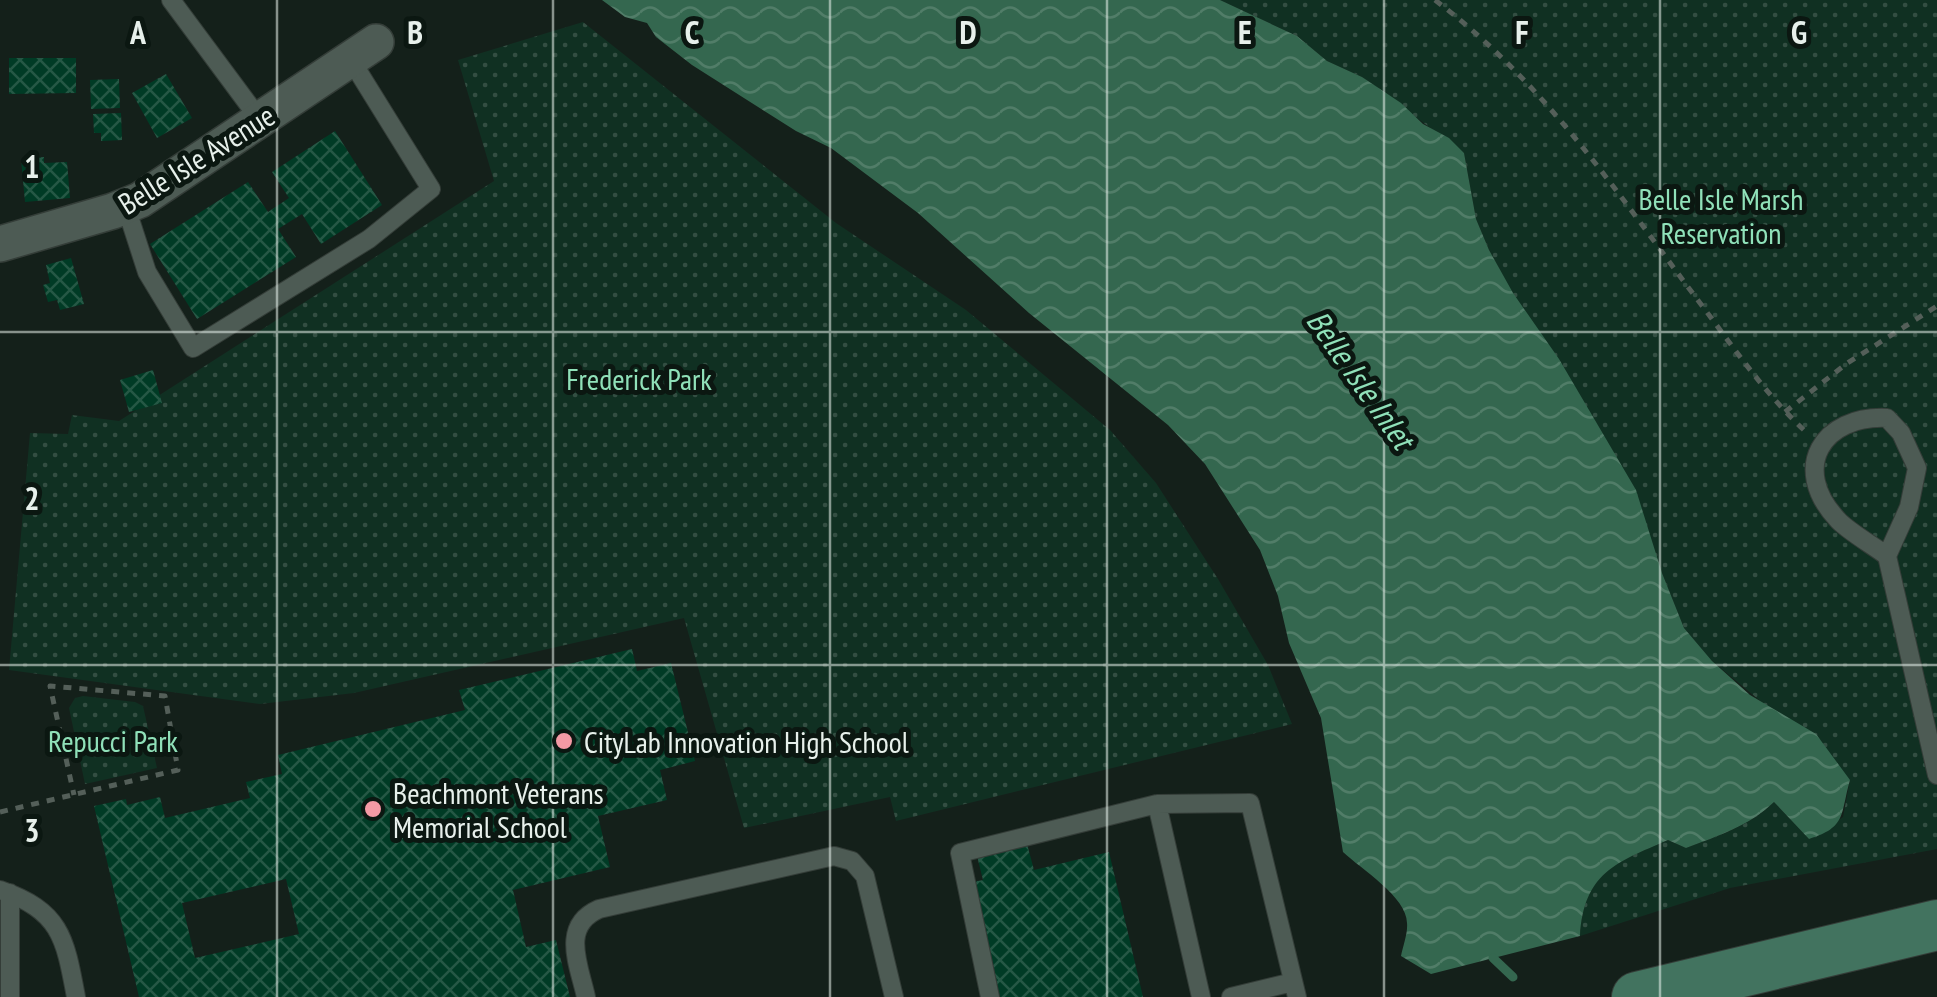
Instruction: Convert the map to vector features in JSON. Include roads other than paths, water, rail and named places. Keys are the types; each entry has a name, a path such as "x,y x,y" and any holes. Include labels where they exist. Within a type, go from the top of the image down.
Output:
{"main road":[{"path":"1638,997 1937,925"}],"street":[{"name":"Belle Isle Avenue","path":"0,244 126,207 364,51"}],"lane":[{"path":"171,0 260,120"},
{"path":"126,207 148,272 194,348 369,239 431,189 364,51"},
{"path":"1887,556 1839,522 1819,492 1816,478 1814,457 1819,444 1833,432 1869,417 1887,418 1901,432 1917,468 1909,507 1887,556 1937,775"},
{"path":"990,997 960,853 1157,804 1250,803 1295,990 1232,997"},
{"path":"1157,804 1201,997"},
{"path":"586,997 574,942 578,924 588,914 834,856 852,861 865,876 894,997"},
{"path":"10,997 5,892 37,905 54,924 68,956 76,997"}],"water":[{"name":"Belle Isle Inlet","path":"602,0 1220,0 1297,36 1327,61 1362,77 1401,103 1423,124 1449,138 1464,153 1476,219 1489,250 1636,490 1684,628 1712,661 1750,695 1816,734 1850,780 1840,818 1830,830 1809,839 1774,802 1744,824 1710,839 1686,848 1668,840 1618,864 1596,884 1588,898 1580,936 1431,974 1401,956 1407,931 1405,913 1382,884 1343,852 1321,718 1289,643 1278,596 1260,550 1205,464 1168,425 1029,313 918,213 831,148 796,131 692,65 656,37 647,23 625,17"}],"waterway":[{"path":"1493,958 1513,977"}],"place":[{"name":"CityLab Innovation High School","path":"564,741"},
{"name":"Beachmont Veterans Memorial School","path":"373,809"}],"park label":[{"name":"Belle Isle Marsh Reservation","path":"1721,215"},
{"name":"Frederick Park","path":"639,378"},
{"name":"Repucci Park","path":"113,740"}]}
